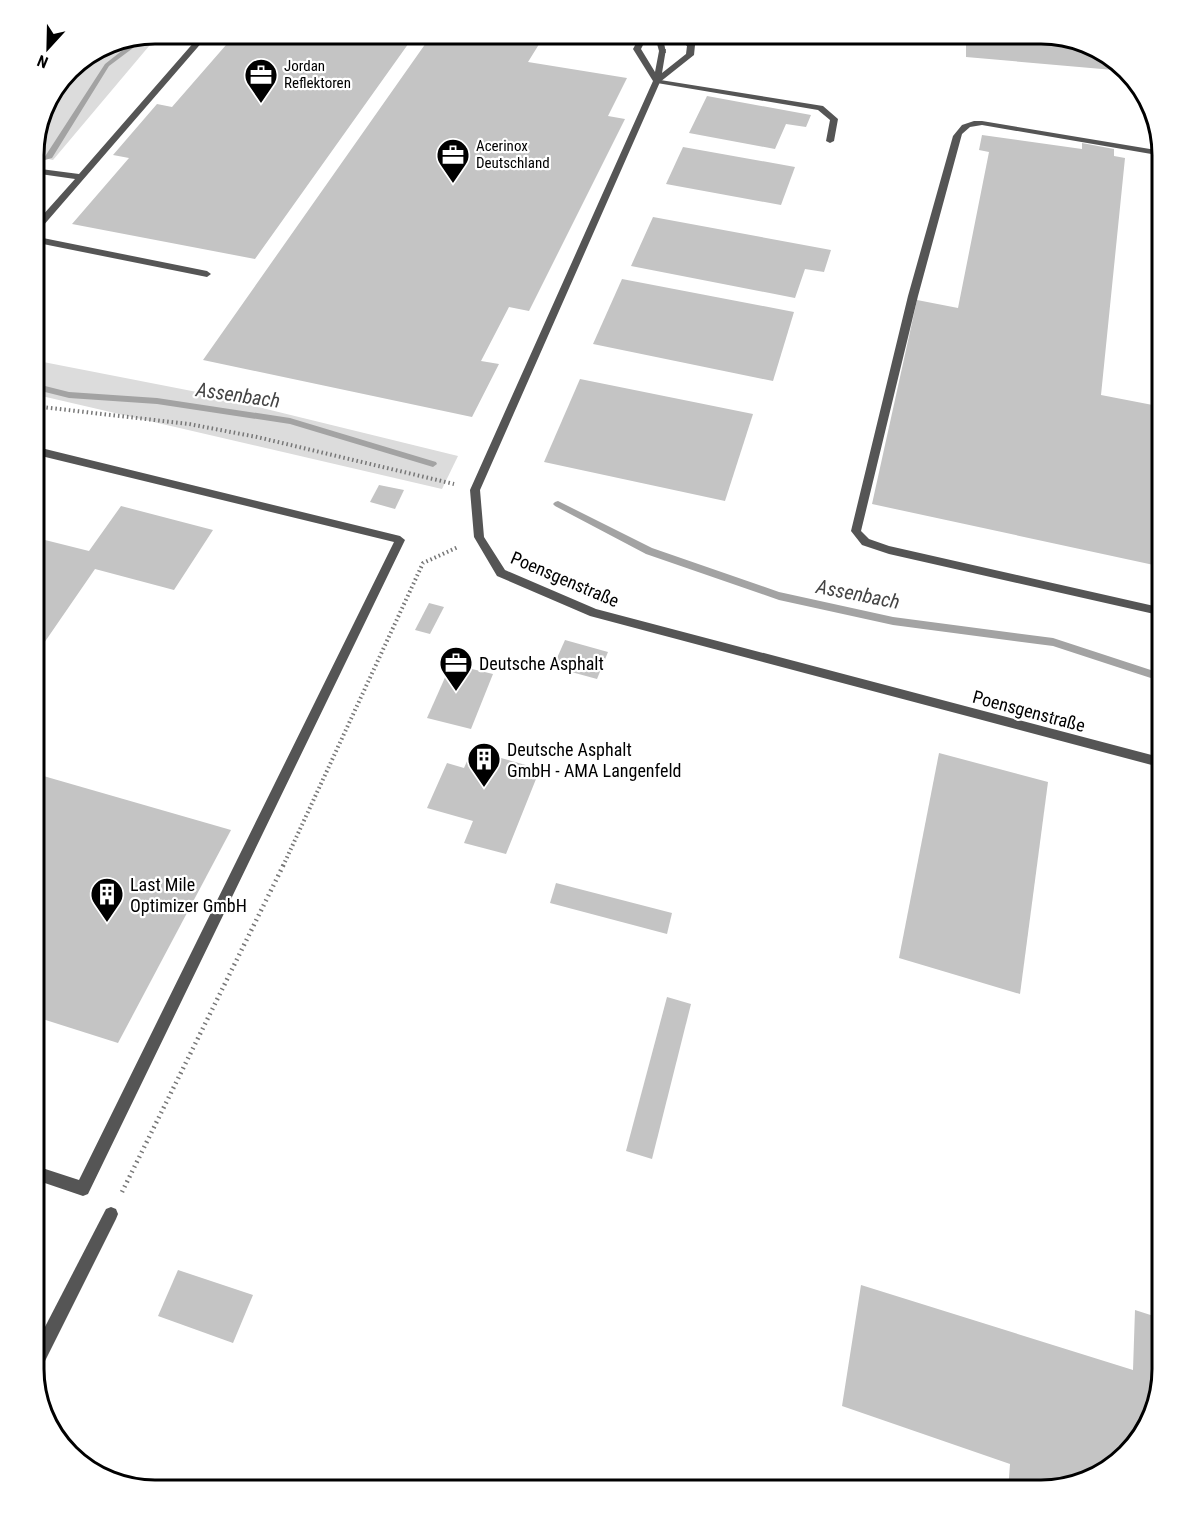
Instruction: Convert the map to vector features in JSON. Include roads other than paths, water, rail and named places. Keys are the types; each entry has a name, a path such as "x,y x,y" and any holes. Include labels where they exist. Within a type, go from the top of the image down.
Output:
{"street":[{"path":"44,219 196,44"},
{"path":"640,44 637,49 657,81 820,108 834,119 830,141"},
{"name":"Poensgenstraße","path":"661,44 663,51 657,81 475,490 479,537 501,573 594,613 1153,761"},
{"path":"657,81 690,55 690,44"},
{"path":"1153,152 982,123 972,123 963,127 957,136 913,296 856,531 860,538 868,543 889,550 1153,610"},
{"path":"44,172 81,177"},
{"path":"44,241 207,274"},
{"path":"44,453 400,540 83,1189 44,1176"},
{"path":"44,1345 111,1214"}],"waterway":[{"name":"Assenbach","path":"48,158 107,65 132,46"},
{"name":"Assenbach","path":"44,389 69,395 157,401 290,421 433,464"},
{"name":"Assenbach","path":"558,504 649,551 779,596 893,621 1053,642 1153,675"}],"place":[{"name":"Jordan Reflektoren","path":"261,104"},
{"name":"Acerinox Deutschland","path":"453,184"},
{"name":"Deutsche Asphalt","path":"456,692"},
{"name":"Deutsche Asphalt GmbH - AMA Langenfeld","path":"484,788"},
{"name":"Last Mile Optimizer GmbH","path":"107,923"}]}
